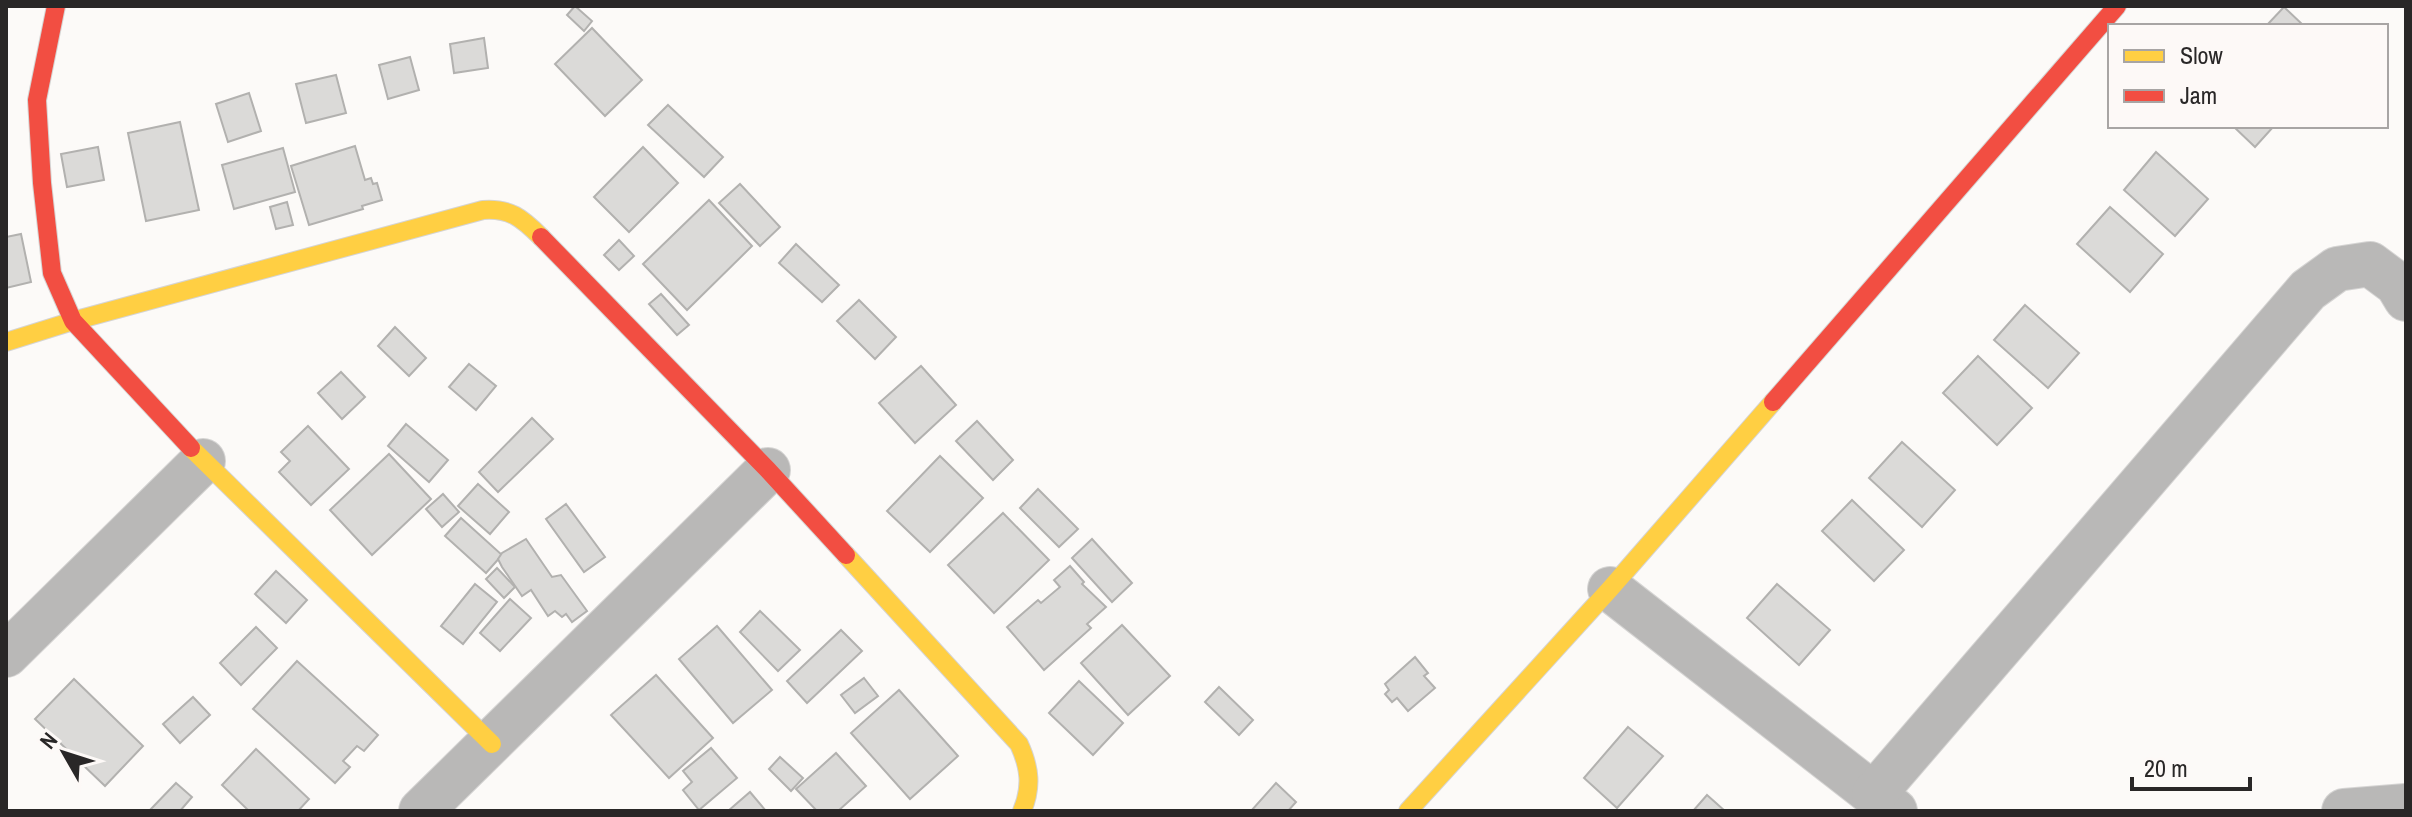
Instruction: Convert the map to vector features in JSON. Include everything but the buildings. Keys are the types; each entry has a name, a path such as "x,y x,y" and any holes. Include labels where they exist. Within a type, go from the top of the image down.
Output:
{"street":[{"path":"56,6 37,100 52,273 73,321 203,461 492,744"},
{"path":"1408,811 1610,589 2117,6"},
{"path":"6,342 483,210 501,209 520,216 768,470 1019,744 1030,766 1030,790 1022,811"},
{"path":"1610,589 1885,802 2308,290 2337,269 2370,264 2397,284 2406,299"},
{"path":"6,655 203,461"},
{"path":"421,811 768,470"},
{"path":"2344,811 2406,806"}],"traffic: slow":[{"path":"6,342 483,210 515,216 541,237"},
{"path":"1408,811 1610,589 1773,402"},
{"path":"191,448 492,744"},
{"path":"846,555 1019,744 1026,761 1028,778 1022,811"}],"traffic: jam":[{"path":"56,6 37,100 52,273 73,321 191,448"},
{"path":"1773,402 2117,6"},
{"path":"541,237 768,470 846,555"}]}
